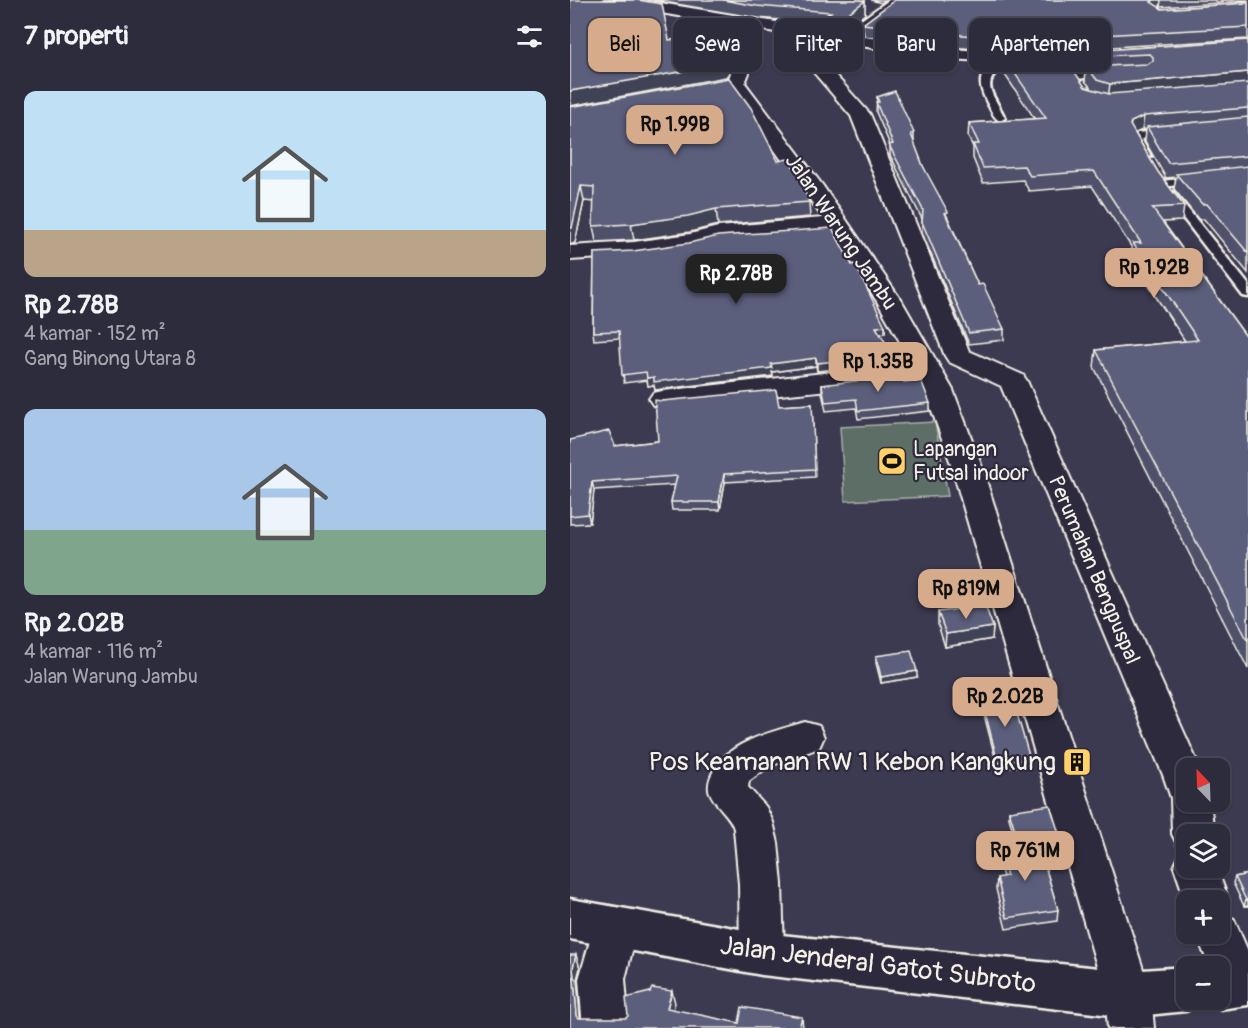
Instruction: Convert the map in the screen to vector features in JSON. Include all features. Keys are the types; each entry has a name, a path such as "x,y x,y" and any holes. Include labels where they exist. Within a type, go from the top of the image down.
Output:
{"street":[{"path":"863,25 899,0"},
{"path":"622,1 711,18"},
{"path":"862,6 882,11"},
{"path":"863,42 969,55"},
{"path":"1111,56 1132,54"},
{"name":"Jalan Warung Jambu","path":"740,72 726,85 837,224 881,288 936,382 1148,999"},
{"name":"Perumahan Bengpuspal","path":"823,72 860,114 958,356 1013,381 1176,759"},
{"path":"570,253 634,249 690,242 718,234 837,224"},
{"path":"663,399 878,377 928,369"},
{"path":"762,954 762,876 754,824 750,816 732,797 728,786 730,776 745,760 805,737"},
{"name":"Jalan Jenderal Gatot Subroto","path":"570,919 762,954 1148,999"},
{"path":"606,1028 602,979 616,927"},
{"path":"1222,944 1236,985"}],"lane":[{"path":"988,72 983,82 1000,118"},
{"path":"1072,72 1077,79 1121,73"},
{"path":"1177,132 1135,138 1156,174 1248,293"},
{"path":"1156,174 1205,179"},
{"path":"1234,275 1248,274"}],"green space":[{"name":"Lapangan Futsal indoor","path":"935,422 948,496 845,501 840,427"}],"building":[{"path":"570,0 638,0 662,4 669,40 673,40 673,72 679,72 570,91"},
{"path":"723,0 865,1 841,18 823,17 831,12 757,6"},
{"path":"895,0 1154,0 1151,2 1162,9 1248,3 1248,27 1111,34 1111,18 969,18 969,35 957,35 957,18 875,18 875,25 863,24"},
{"path":"1248,40 1248,72 1110,84 1097,80 1091,72 1111,72 1111,66 1147,64 1153,61 1150,54 1111,56 1111,50"},
{"path":"1014,72 1075,72 1085,87 1109,94 1248,83 1248,108 1144,116 1131,122 1130,125 1158,172 1184,206 1152,208 1248,339 1248,641 1096,350 1198,340 1133,243 1141,243 1094,171 1030,176 1024,166 983,168 973,144 979,144 969,123 1046,118"},
{"path":"729,78 751,108 778,161 788,159 799,175 809,202 716,209 688,216 631,224 593,226 594,187 581,186 572,228 570,228 570,107"},
{"path":"895,91 914,133 911,134 923,166 948,212 945,213 978,285 983,284 1004,329 969,333 922,222 923,210 889,145 893,144 876,102 879,102 877,97"},
{"path":"1248,117 1248,156 1168,163 1147,127"},
{"path":"1248,166 1248,253 1207,204 1202,204 1176,174"},
{"path":"832,228 852,265 855,264 885,326 876,327 893,355 817,363 816,358 771,364 772,368 654,382 654,377 647,378 646,372 622,375 619,331 593,332 594,253 633,251 689,243 718,236"},
{"path":"903,375 904,382 921,380 930,403 858,411 856,399 825,402 822,385"},
{"path":"776,390 779,406 812,404 815,469 724,474 719,502 671,502 677,476 592,482 588,514 570,516 570,440 609,431 615,446 658,441 655,400"},
{"path":"985,605 993,627 946,634 938,612"},
{"path":"911,651 917,671 881,677 876,656"},
{"path":"1011,693 1030,759 998,763 981,696"},
{"path":"1050,805 1060,837 1019,843 1009,811"},
{"path":"1038,842 1058,910 1007,918 997,878 1007,876 999,848"},
{"path":"1248,874 1248,900 1246,900 1235,877"},
{"path":"570,955 576,955 573,967 579,1018 626,1018 628,1016 626,998 650,992 652,988 672,991 667,1008 739,1023 742,1007 802,1017 799,1028 570,1028"}],"place":[{"name":"Lapangan Futsal indoor","path":"892,461"},
{"name":"Pos Keamanan RW 1 Kebon Kangkung","path":"1077,762"}]}
